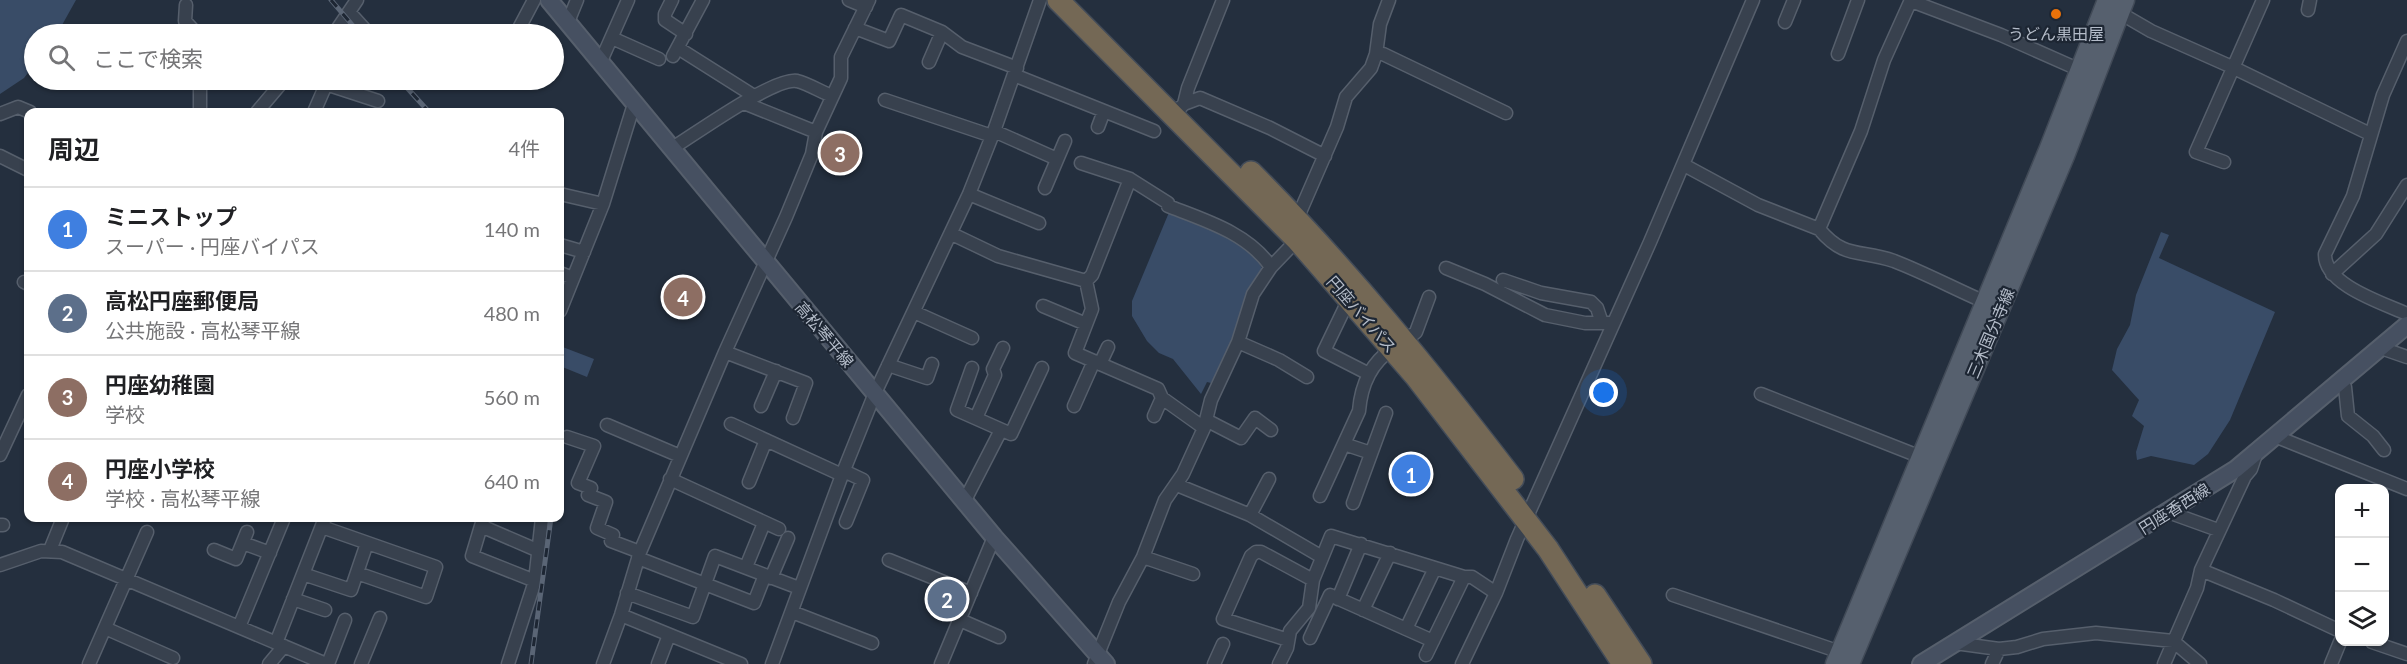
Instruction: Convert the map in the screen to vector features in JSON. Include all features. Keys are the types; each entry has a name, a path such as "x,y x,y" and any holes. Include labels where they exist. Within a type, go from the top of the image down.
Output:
{"highway":[{"name":"円座バイパス","path":"1058,0 1178,109"},
{"name":"円座バイパス","path":"1079,0 1178,109 1297,230 1398,345 1529,512 1559,540 1641,664"},
{"name":"円座バイパス","path":"1297,230 1349,299 1398,345"},
{"name":"円座バイパス","path":"1529,512 1548,549 1623,664"}],"main road":[{"name":"高松琴平線","path":"549,0 602,61 634,104 766,264 1099,661"},
{"name":"三木国分寺線","path":"1841,660 1921,457 2080,70 2117,4"},
{"name":"三木国分寺線","path":"1841,660 2065,156 2117,4"},
{"name":"円座香西線","path":"1921,664 2236,469 2407,325"}],"street":[{"path":"343,24 357,0"},
{"path":"521,24 534,0"},
{"path":"568,21 578,0"},
{"path":"602,61 628,0"},
{"path":"672,0 665,14 665,20 686,34"},
{"path":"703,0 676,52 749,99 816,132"},
{"path":"603,664 639,555 725,352 766,264 812,154 816,132 841,78 841,57 868,3 849,0"},
{"path":"776,663 799,588 843,473 875,393 969,194 1016,72 1040,0"},
{"path":"1178,109 1223,0"},
{"path":"1099,661 1119,602 1143,558 1165,500 1177,485 1205,424 1211,400 1238,342 1253,294 1297,230 1337,127 1346,97 1371,68 1376,54 1380,24 1389,0"},
{"path":"1462,664 1496,593 1607,323 1684,165 1753,0"},
{"path":"1785,22 1794,0"},
{"path":"1839,54 1858,0"},
{"path":"1819,230 1861,131 1884,60 1911,0 2001,34 2080,70"},
{"path":"2224,162 2196,152 2263,0"},
{"path":"2117,4 2151,31 2232,67 2370,134"},
{"path":"186,5 185,21 188,24"},
{"path":"350,13 360,24"},
{"path":"855,28 889,42 901,15 942,32 962,46 1016,72 1154,131"},
{"path":"929,62 942,32"},
{"path":"612,38 659,59"},
{"path":"2407,41 2383,95 2353,196 2325,254 2325,261 2332,274 2341,283 2407,314"},
{"path":"1376,54 1383,54 1506,113"},
{"path":"671,149 749,99 788,81 798,81 832,96"},
{"path":"200,90 200,108"},
{"path":"260,108 276,90"},
{"path":"316,108 324,90"},
{"path":"350,90 378,100"},
{"path":"1178,109 1200,98 1270,128 1325,156"},
{"path":"885,100 993,134 1057,159"},
{"path":"564,301 603,204 634,104"},
{"path":"0,114 18,107 24,110"},
{"path":"1098,126 1104,111"},
{"path":"1045,188 1065,141"},
{"path":"0,156 24,168"},
{"path":"1081,163 1130,179 1168,203 1168,207 1208,221 1234,235 1262,254 1271,267"},
{"path":"1684,165 1758,205 1819,230 1841,250 1894,261 1985,302"},
{"path":"1086,281 1092,275 1130,179"},
{"path":"2332,274 2376,234 2407,185"},
{"path":"969,194 1039,223"},
{"path":"564,195 603,204"},
{"path":"952,234 998,256 1086,281"},
{"path":"564,246 584,252"},
{"path":"1446,268 1485,284 1545,315 1585,323 1607,323"},
{"path":"564,275 573,278"},
{"path":"1503,280 1541,293 1591,302 1607,323"},
{"path":"1086,281 1092,309 1075,353 1158,389 1162,398 1205,424 1241,438 1255,418 1271,430"},
{"path":"1320,496 1359,411 1360,398 1369,374 1380,357 1416,332 1429,297"},
{"path":"1349,299 1324,351 1369,374"},
{"path":"1043,306 1086,324"},
{"path":"914,312 972,338"},
{"path":"1238,342 1279,360 1307,377"},
{"path":"1074,406 1108,347"},
{"path":"976,418 995,375 993,369 1003,348"},
{"path":"2381,348 2407,357"},
{"path":"725,352 806,383 793,418"},
{"path":"888,365 927,378 932,364"},
{"path":"972,368 957,410 1011,434 1042,368"},
{"path":"761,406 776,371"},
{"path":"2341,382 2345,387 2348,416 2373,436 2384,450"},
{"path":"1761,394 1921,457"},
{"path":"1154,416 1162,398"},
{"path":"0,455 24,403"},
{"path":"1353,503 1386,413"},
{"path":"731,424 863,480 846,522"},
{"path":"607,425 680,456"},
{"path":"965,500 1001,430"},
{"path":"2277,436 2407,489"},
{"path":"567,437 594,446 578,483 591,488 588,495 606,502 597,528 612,535 611,541 705,584 754,603 768,576 783,533 764,522 670,480"},
{"path":"749,482 766,440"},
{"path":"1344,444 1371,453"},
{"path":"2164,664 2197,588 2201,570 2218,530 2245,476 2251,469 2257,451"},
{"path":"1250,515 1269,479"},
{"path":"1177,485 1250,515 1322,557"},
{"path":"2168,512 2218,530"},
{"path":"50,550 61,522"},
{"path":"239,627 283,522"},
{"path":"269,664 280,645 293,599 323,522 367,543 436,567 426,597 357,573"},
{"path":"535,581 472,556 483,522 539,551"},
{"path":"508,664 535,581 542,522"},
{"path":"746,567 764,522"},
{"path":"90,664 147,532"},
{"path":"1279,664 1290,631 1309,608 1313,580 1331,536 1464,577 1472,577 1496,593"},
{"path":"941,664 994,537"},
{"path":"214,550 236,559 245,538 270,553"},
{"path":"303,574 351,590 367,543"},
{"path":"1338,599 1361,544"},
{"path":"0,565 33,553 50,550 62,552 327,664 345,620"},
{"path":"1288,640 1223,619 1251,556 1256,552 1262,552 1313,580"},
{"path":"1364,610 1390,553"},
{"path":"627,593 693,617 715,556 799,588"},
{"path":"1143,558 1193,574"},
{"path":"889,560 971,593"},
{"path":"1406,629 1435,568"},
{"path":"2201,570 2335,629"},
{"path":"1426,655 1464,577"},
{"path":"1310,638 1330,595 1433,640"},
{"path":"1673,595 1841,660"},
{"path":"293,599 325,610"},
{"path":"792,612 872,643"},
{"path":"621,615 741,664"},
{"path":"361,664 380,618"},
{"path":"960,620 999,637"},
{"path":"105,628 172,658"},
{"path":"1954,643 1998,649 2017,647 2043,639 2096,633 2173,641 2200,664"},
{"path":"658,664 669,635"},
{"path":"1214,664 1222,644"},
{"path":"2331,664 2338,646"},
{"path":"2384,646 2407,654"},
{"path":"1992,664 1998,649"}],"water":[{"path":"0,0 76,0 63,24 24,24 24,78 0,94"},
{"path":"1170,210 1209,225 1235,239 1256,257 1262,269 1248,294 1235,335 1211,383 1207,382 1201,394 1173,359 1159,353 1147,341 1132,316 1132,301"},
{"path":"2161,232 2169,235 2159,258 2275,312 2230,420 2208,454 2194,465 2151,456 2137,460 2136,452 2144,426 2132,416 2139,400 2112,370 2117,349 2130,325 2136,295"},
{"path":"564,348 594,359 587,377 564,368"}],"railway":[{"path":"331,0 351,24"},
{"path":"409,90 425,108"},
{"path":"531,664 550,522"}],"place":[{"name":"うどん黒田屋","path":"2056,14"},
{"name":"円座幼稚園","path":"840,153"},
{"name":"円座小学校","path":"683,297"},
{"name":"ミニストップ","path":"1411,474"},
{"name":"高松円座郵便局","path":"947,599"}]}
